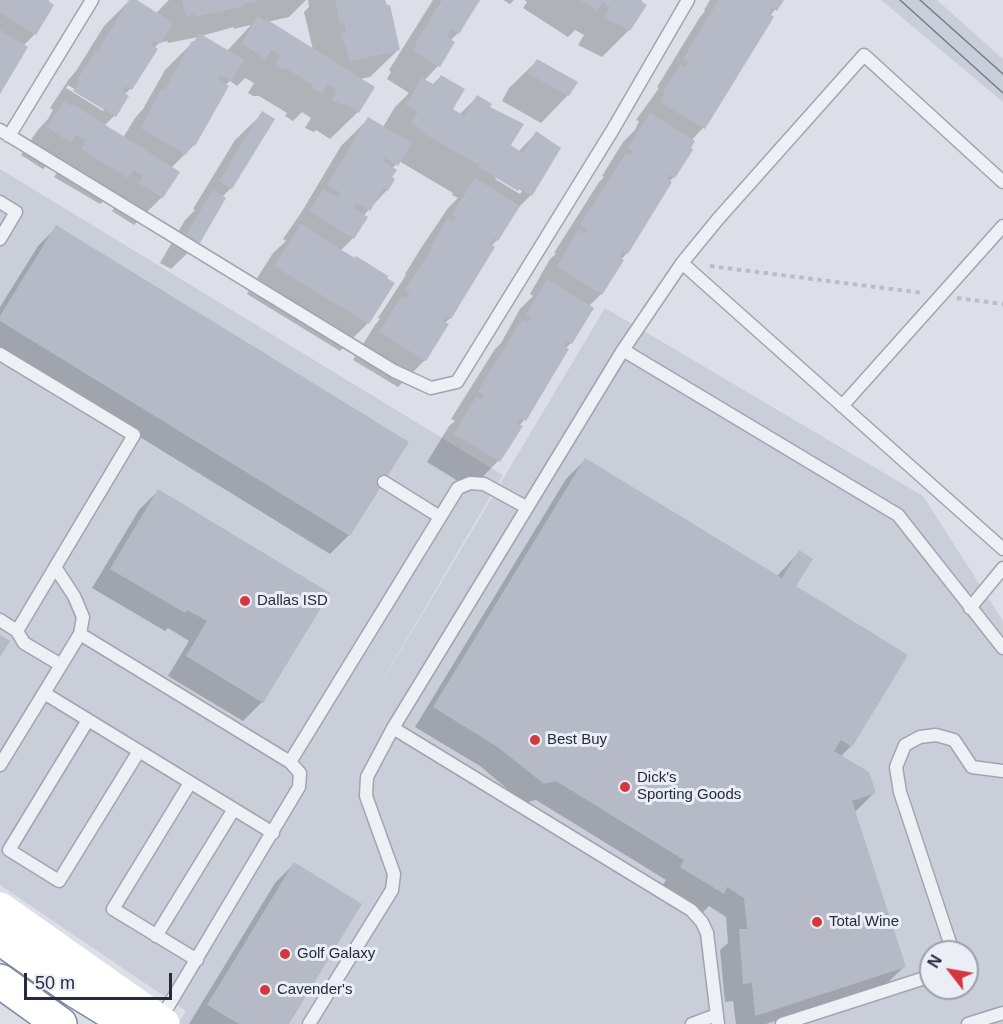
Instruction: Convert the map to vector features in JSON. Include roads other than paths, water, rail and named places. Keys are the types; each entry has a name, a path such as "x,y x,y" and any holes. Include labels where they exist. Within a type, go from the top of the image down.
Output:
{"main road":[{"path":"0,909 151,1023"},
{"path":"0,938 76,991 151,1023"},
{"path":"0,981 60,1024"}],"lane":[{"path":"92,0 4,133 394,371 430,388 457,381 612,130 688,0"},
{"path":"309,1024 392,890 394,874 366,796 367,777 393,728 526,507 623,350 682,263 760,170 864,55 1003,182"},
{"path":"0,202 16,213 0,239"},
{"path":"842,406 1003,226"},
{"path":"682,263 1003,549"},
{"path":"623,350 898,515 1003,648"},
{"path":"0,354 134,435 17,631"},
{"path":"384,482 440,517"},
{"path":"290,762 458,488 470,483 484,484 526,507"},
{"path":"0,765 80,634 82,617 74,596 55,567"},
{"path":"970,608 1003,568"},
{"path":"0,620 17,631 24,643 61,665"},
{"path":"80,634 290,762 300,773 299,786 273,833 197,960 151,1023"},
{"path":"44,693 273,833"},
{"path":"88,720 9,850 59,881 139,751"},
{"path":"393,728 691,910 702,922 707,933 717,1020 692,1024"},
{"path":"949,940 900,792 896,767 904,745 920,737 936,735 954,741 972,767 1003,771"},
{"path":"190,783 113,909 197,960"},
{"path":"156,936 234,809"},
{"path":"782,1024 919,980"},
{"path":"968,1024 1003,1013"}],"tram line":[{"path":"900,0 1003,93"},
{"path":"920,0 1003,74"}],"place":[{"name":"Dallas ISD","path":"245,601"},
{"name":"Best Buy","path":"535,740"},
{"name":"Dick's Sporting Goods","path":"625,787"},
{"name":"Total Wine","path":"817,922"},
{"name":"Golf Galaxy","path":"285,954"},
{"name":"Cavender's","path":"265,990"}]}
